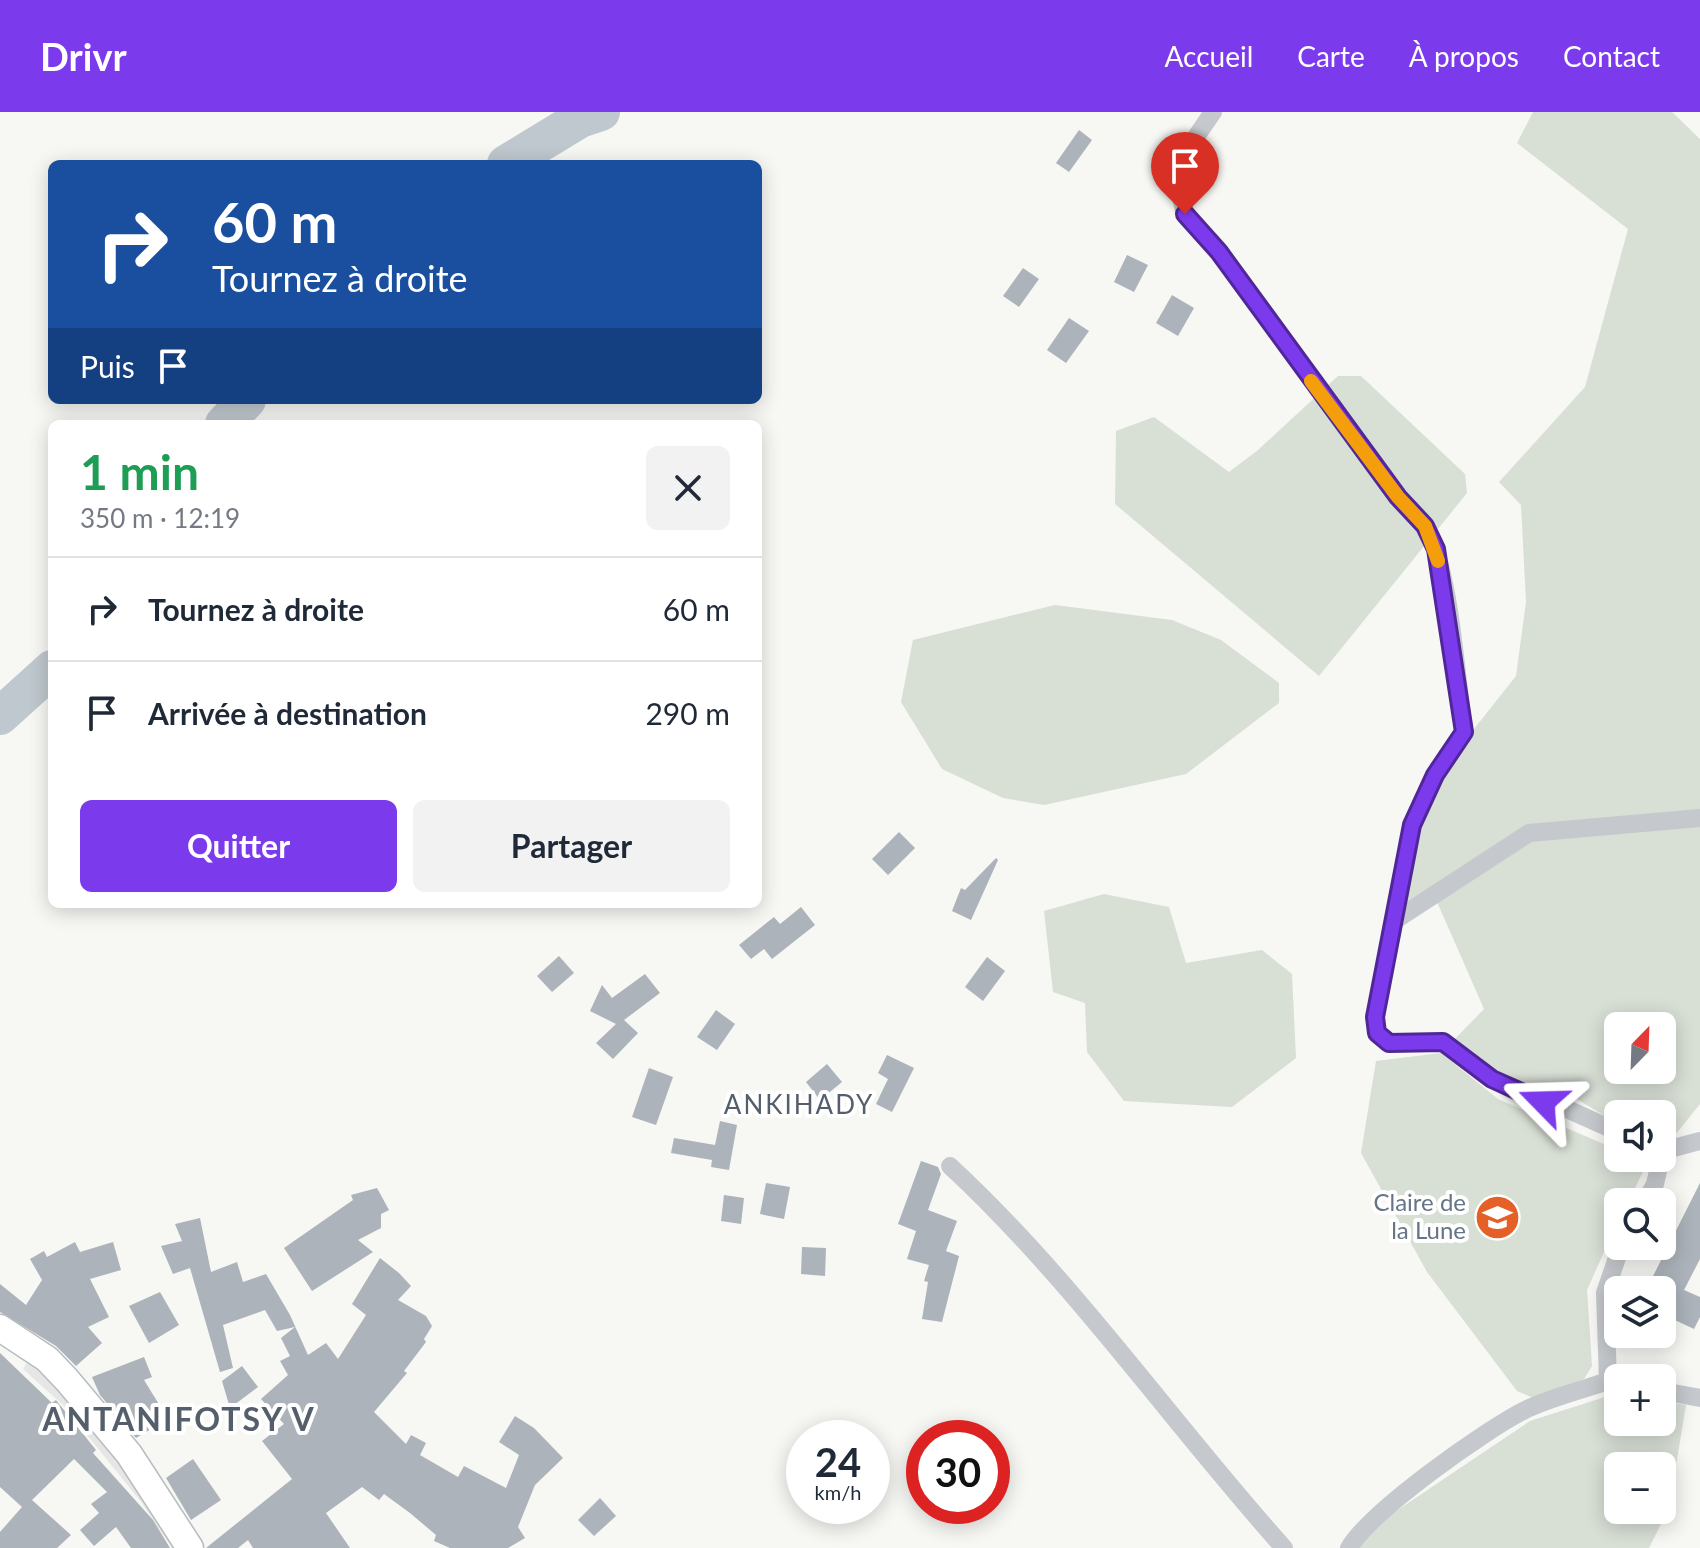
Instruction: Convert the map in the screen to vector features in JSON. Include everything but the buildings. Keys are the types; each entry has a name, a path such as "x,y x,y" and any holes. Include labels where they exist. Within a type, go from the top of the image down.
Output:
{"street":[{"path":"1213,112 1174,169 1185,214 1219,252 1398,497 1425,526 1436,549 1464,732 1435,775 1412,825 1375,1017 1377,1033 1389,1043 1443,1042 1492,1079 1520,1094 1567,1109 1604,1126"},
{"path":"1394,921 1529,833 1700,818"},
{"path":"1676,1149 1700,1141"},
{"path":"950,1166 981,1195 1074,1298 1222,1478 1284,1548"},
{"path":"1611,1364 1605,1293 1616,1260"},
{"path":"0,1328 47,1359 67,1380 129,1454 190,1548"},
{"path":"1349,1548 1378,1515 1452,1459 1527,1409 1604,1385"},
{"path":"1676,1394 1700,1398"}],"shaded area":[{"path":"1533,112 1672,112 1700,139 1700,1104 1676,1134 1676,1100 1604,1100 1604,1115 1577,1099 1516,1084 1453,1041 1484,1009 1434,895 1397,913 1424,806 1455,753 1516,676 1526,602 1521,505 1499,482 1585,387 1628,229 1517,143"},
{"path":"1338,376 1361,376 1465,474 1467,493 1319,676 1115,504 1116,431 1154,417 1229,472 1258,450"},
{"path":"1055,605 1172,620 1221,640 1279,683 1279,703 1186,774 1044,805 1003,798 942,769 901,702 913,640"},
{"path":"1104,894 1169,907 1186,963 1262,950 1292,974 1296,1058 1232,1107 1124,1101 1087,1052 1085,1003 1053,992 1044,911"},
{"name":"Claire de la Lune","path":"1441,1053 1498,1099 1604,1144 1604,1172 1643,1172 1635,1188 1604,1188 1604,1252 1587,1290 1592,1366 1584,1379 1536,1399 1517,1391 1427,1272 1361,1153 1376,1061"},
{"path":"33,1353 187,1548 172,1548 142,1503 63,1405 23,1369"},
{"path":"1604,1397 1604,1436 1676,1436 1676,1403 1686,1405 1676,1466 1676,1452 1604,1452 1604,1524 1661,1524 1649,1548 1354,1548 1365,1532 1530,1421"}],"waterway":[{"path":"513,160 580,119 601,112"},
{"path":"228,420 243,404"},
{"path":"0,716 48,673"}],"slow traffic":[{"path":"1311,381 1398,497 1425,526 1438,561"}],"place":[{"name":"Claire de la Lune","path":"1497,1217"}],"district":[{"name":"ANKIHADY","path":"799,1105"},
{"name":"ANTANIFOTSY V","path":"179,1420"}],"route":[{"path":"1185,214 1219,252 1343,425 1398,497 1425,526 1436,549 1444,584 1464,732 1435,775 1412,825 1403,861 1383,990 1375,1017 1377,1033 1389,1043 1443,1042 1492,1079 1543,1102"}]}
